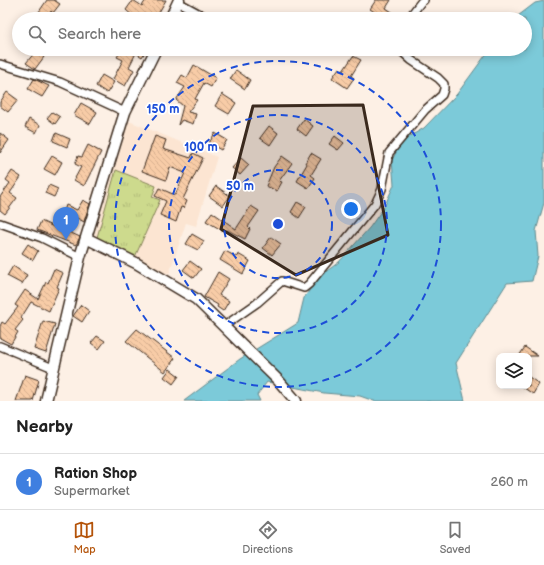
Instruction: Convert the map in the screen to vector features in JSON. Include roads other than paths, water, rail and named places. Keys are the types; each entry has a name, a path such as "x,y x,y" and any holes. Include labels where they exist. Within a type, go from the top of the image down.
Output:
{"main road":[{"path":"173,12 178,1"},
{"path":"46,401 80,257 126,112 153,56"},
{"path":"86,238 136,263 196,299 278,380 296,401"}],"street":[{"path":"413,12 424,0"},
{"path":"178,1 196,12"},
{"path":"224,326 257,303 282,280 304,288 309,284 375,204 382,189 389,153 425,110 442,95 444,89 444,84 438,78 407,56"},
{"path":"0,64 60,82 126,112"},
{"path":"0,223 42,238 80,257"},
{"path":"0,346 53,368"}],"water":[{"path":"544,1 544,203 536,231 538,256 532,281 507,283 456,363 465,401 374,401 360,396 324,393 267,382 257,395 260,401 184,401 240,359 298,323 304,298 319,277 339,262 370,227 384,207 394,185 392,160 402,141 424,128 457,94 485,56 532,56 532,12 523,12 535,3"}],"place":[{"name":"Ration Shop","path":"66,240"}]}
